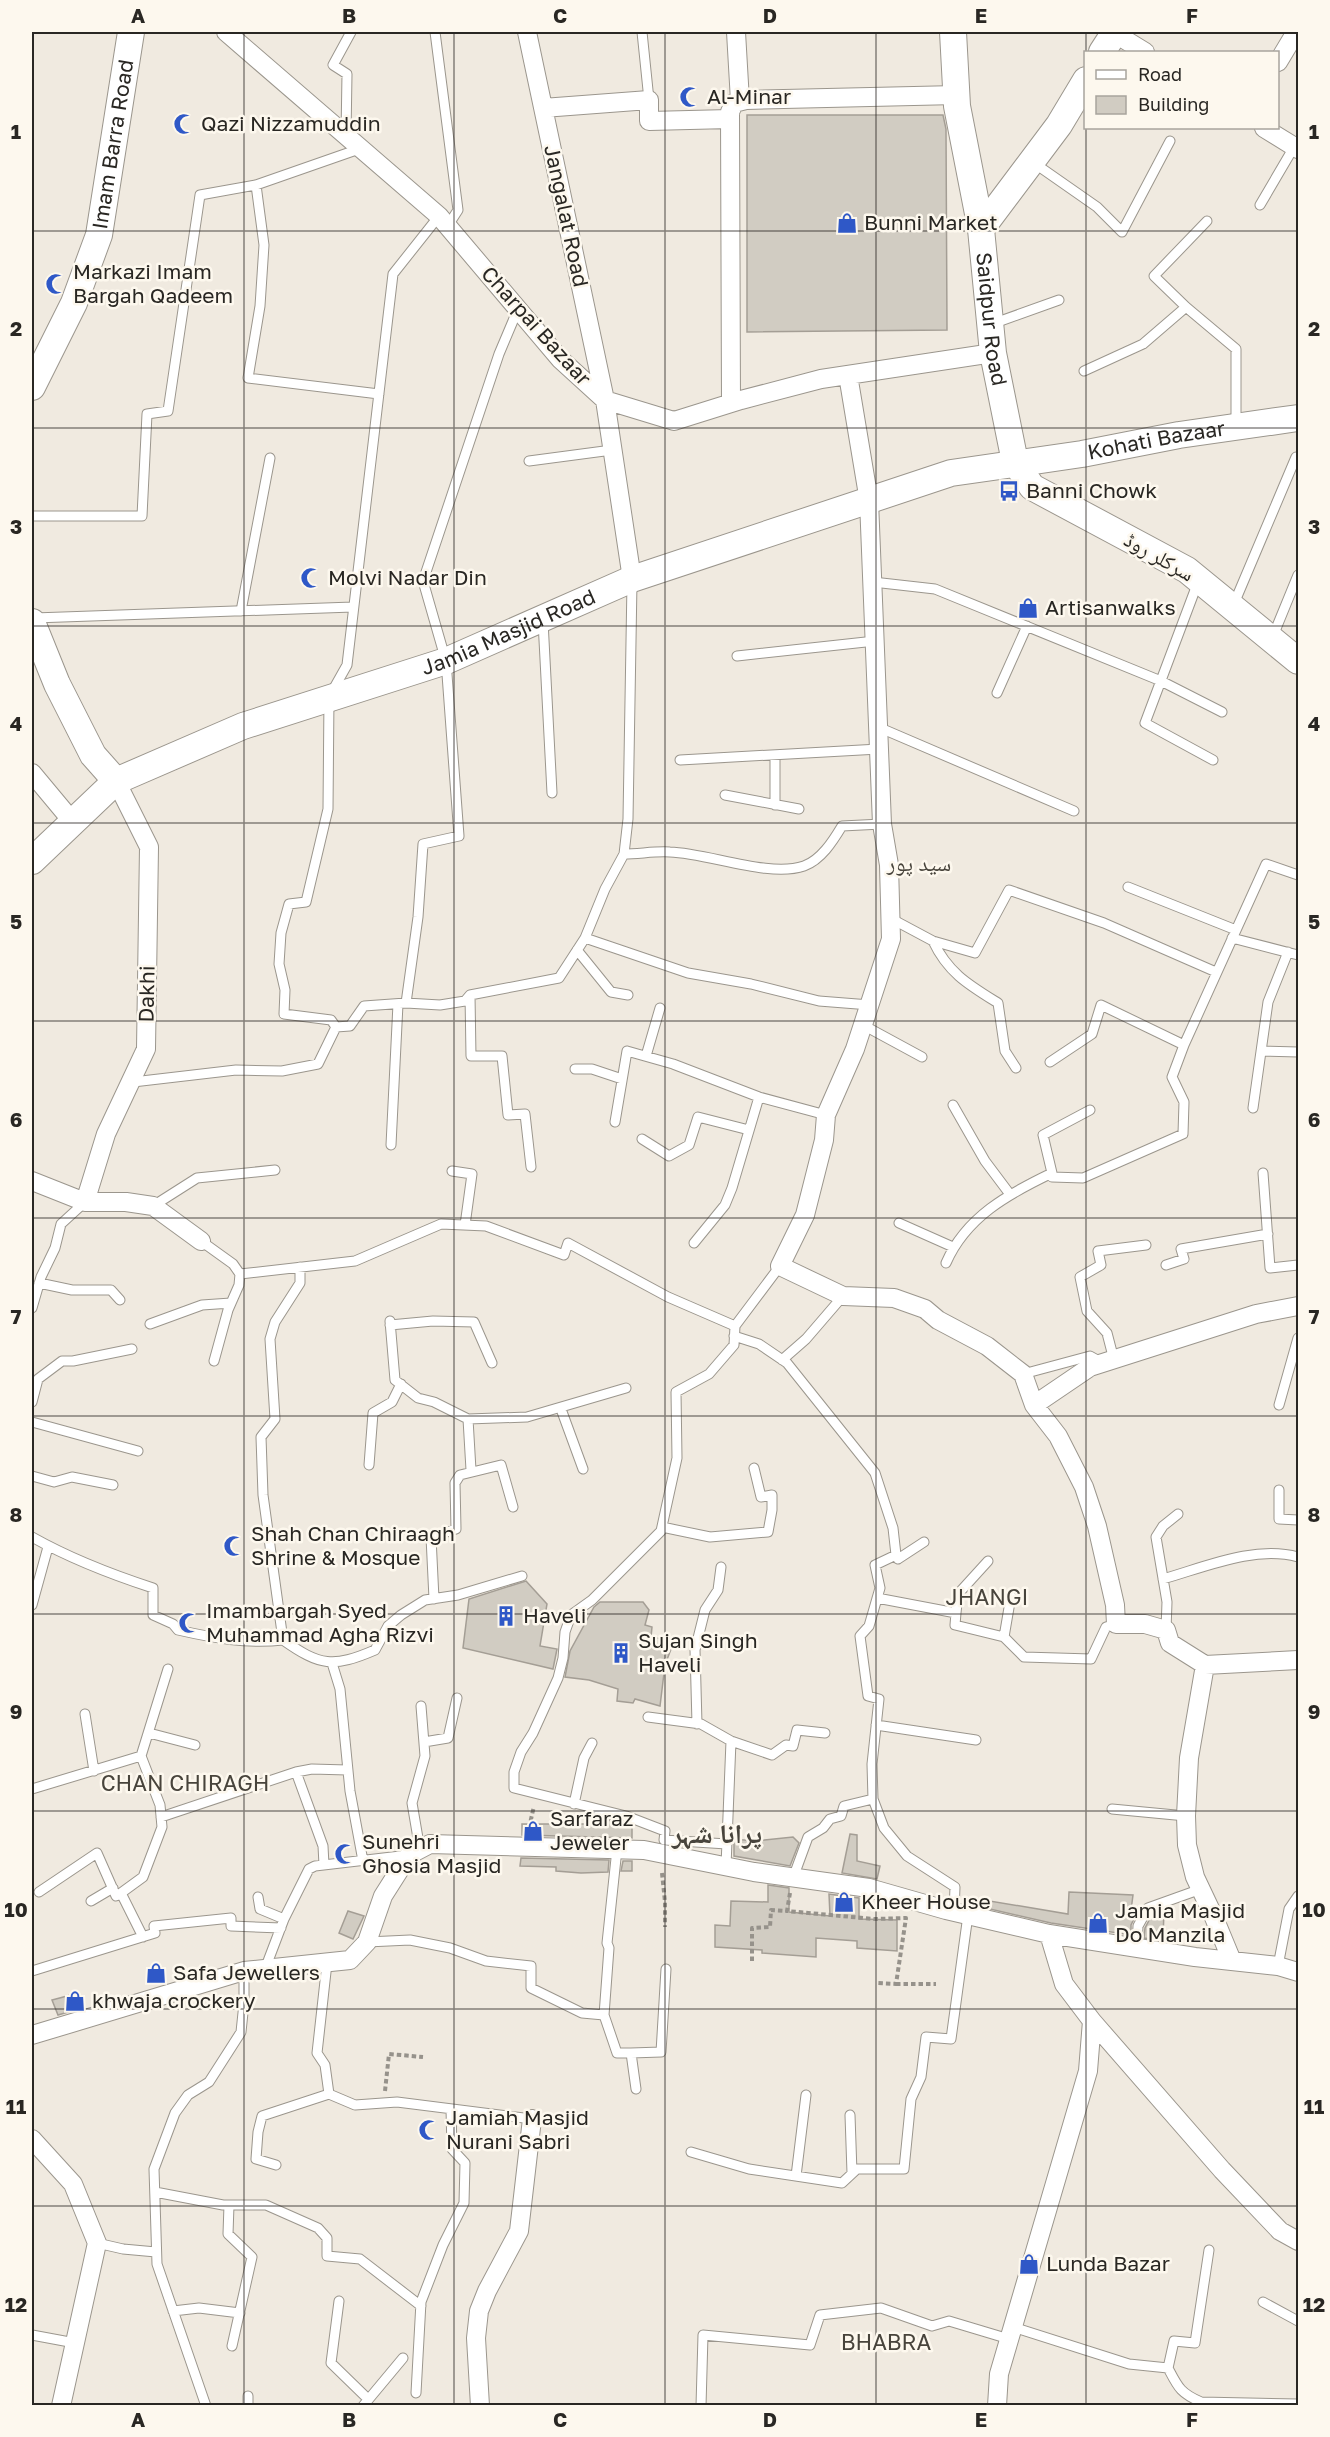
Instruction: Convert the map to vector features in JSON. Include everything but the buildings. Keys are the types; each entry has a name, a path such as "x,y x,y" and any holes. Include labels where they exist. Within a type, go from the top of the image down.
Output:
{"street":[{"name":"Imam Barra Road","path":"32,387 74,303 99,235 131,32"},
{"name":"Charpai Bazaar","path":"226,32 362,148 443,222 560,359 605,400 674,421 736,401 821,379 993,352"},
{"name":"Jangalat Road","path":"527,32 605,400 632,579"},
{"path":"736,32 740,101"},
{"name":"Saidpur Road","path":"952,32 957,101 981,229 993,352 1015,462"},
{"path":"1279,60 1296,32"},
{"path":"1110,39 1142,51"},
{"path":"981,229 1059,125 1084,83"},
{"path":"543,108 649,100 649,121 730,119"},
{"path":"736,401 730,119 730,112 734,104 740,101 957,101"},
{"path":"736,401 740,110 957,101"},
{"path":"1266,129 1296,148"},
{"path":"848,375 869,501 882,824 889,865 891,939 855,1049 825,1115 824,1140 805,1215 780,1266 843,1296 894,1298 925,1309 938,1320 987,1346 1023,1374 1034,1405 1058,1436 1084,1487 1104,1554 1115,1605 1116,1624 1145,1624 1166,1630 1170,1643 1204,1665 1299,1660"},
{"name":"Kohati Bazaar","path":"1015,462 1299,418"},
{"name":"Jamia Masjid Road","path":"32,861 116,781 243,726 446,661 632,579 951,473 1015,462"},
{"name":"سرکلر روڈ","path":"1015,462 1032,487 1187,570 1299,660"},
{"path":"32,620 57,684 93,755 116,781"},
{"path":"32,772 72,821"},
{"name":"Dakhi","path":"85,1202 106,1134 146,1049 149,847 116,781"},
{"path":"32,1181 85,1202 126,1202 153,1206 201,1241"},
{"path":"1034,1405 1090,1367 1256,1314 1299,1306"},
{"path":"1204,1665 1189,1758 1187,1845 1195,1877 1232,1961"},
{"path":"32,2036 244,1971 350,1960 367,1942 383,1896 414,1852 430,1844 644,1850 793,1878 869,1888 1049,1934 1278,1966 1299,1972"},
{"path":"1049,1934 1064,1984 1092,2022 1222,2170 1280,2231 1299,2241"},
{"path":"997,2406 999,2374 1088,2071 1092,2022"},
{"path":"480,2406 476,2338 479,2311 519,2231 532,2119"},
{"path":"32,2139 73,2184 97,2243 60,2406"}],"lane":[{"path":"346,135 347,74 333,65 351,32"},
{"path":"336,1028 331,1020 285,1014 285,990 279,964 281,933 289,904 306,902 328,809 329,697 347,665 393,273 443,222 458,210 435,32"},
{"path":"642,32 649,100"},
{"path":"1032,161 1097,207 1122,232 1170,141"},
{"path":"32,516 142,516 147,414 168,411 200,195 256,185 362,148"},
{"path":"1260,205 1296,148"},
{"path":"256,185 264,245 260,306 248,378 379,394"},
{"path":"1207,221 1154,276 1186,307 1236,349 1236,427"},
{"path":"990,325 1059,300"},
{"path":"1084,371 1143,344 1186,307"},
{"path":"392,1145 402,1003 418,917 423,844 459,836 446,661 423,581 499,354 518,309"},
{"path":"529,461 612,450"},
{"path":"1233,607 1296,456"},
{"path":"242,611 270,459"},
{"path":"1272,639 1299,575"},
{"path":"336,1028 350,1026 364,1006 402,1003 440,1005 465,1001 470,994 559,978 585,938 605,889 624,854 628,819 632,579"},
{"path":"1199,579 1145,723 1213,760"},
{"path":"873,582 935,589 1161,681 1222,712"},
{"path":"32,620 353,607"},
{"path":"543,618 552,793"},
{"path":"997,693 1027,626"},
{"path":"737,656 875,640"},
{"path":"878,727 1074,811"},
{"path":"680,760 879,749"},
{"path":"775,755 776,805"},
{"path":"725,795 799,809"},
{"path":"624,854 671,852 773,869 804,866 819,856 834,840 842,826 882,824"},
{"path":"1090,1110 1043,1135 1052,1177 1083,1178 1183,1134 1184,1102 1172,1077 1216,972 1266,864 1299,875"},
{"path":"1128,887 1234,934 1299,955"},
{"path":"890,918 933,941 975,953 1009,890 1104,923 1216,972"},
{"path":"585,938 688,973 751,984 819,1001 870,1005"},
{"path":"933,941 942,961 969,985 998,1002 1005,1051 1016,1068"},
{"path":"577,950 611,992 628,995"},
{"path":"1253,1108 1268,1002 1288,952"},
{"path":"470,994 471,1056 501,1056 508,1115 525,1114 531,1167"},
{"path":"1050,1062 1092,1034 1101,1005 1184,1045"},
{"path":"646,1056 660,1008"},
{"path":"863,1025 922,1057"},
{"path":"132,1082 236,1070 282,1071 318,1064 336,1028"},
{"path":"615,1122 627,1051 759,1097 825,1115"},
{"path":"1262,1051 1299,1052"},
{"path":"575,1069 592,1069 622,1079"},
{"path":"694,1243 725,1205 759,1097"},
{"path":"953,1106 985,1161 1009,1194"},
{"path":"642,1139 669,1156 689,1145 698,1118 749,1130"},
{"path":"153,1206 197,1178 275,1170"},
{"path":"452,1171 471,1174 465,1225"},
{"path":"946,1263 953,1247 974,1222 1009,1194 1052,1173"},
{"path":"1263,1173 1270,1268 1299,1264"},
{"path":"32,1308 39,1283 55,1248 61,1224 85,1202"},
{"path":"899,1223 953,1247"},
{"path":"240,1274 355,1261 441,1224 486,1226 564,1255 568,1243 668,1297 735,1326"},
{"path":"1166,1265 1184,1259 1181,1249 1268,1234"},
{"path":"201,1241 233,1264 240,1274 240,1286 231,1303 214,1360"},
{"path":"1023,1374 1090,1356 1109,1361 1107,1333 1087,1311 1080,1276 1101,1264 1098,1251 1146,1245"},
{"path":"727,1844 663,1840 665,1831 626,1816 514,1788 514,1772 521,1752 533,1733 558,1678 563,1658 565,1632 571,1615 592,1600 661,1531 677,1458 676,1392 709,1374 734,1345 735,1326 780,1266"},
{"path":"283,1640 262,1495 261,1437 275,1419 270,1339 275,1322 300,1283 300,1267"},
{"path":"39,1283 72,1290 111,1290 120,1300"},
{"path":"782,1360 806,1339 843,1296"},
{"path":"150,1324 202,1305 231,1303"},
{"path":"492,1363 474,1322 390,1323 395,1380 418,1398 434,1402 468,1419 527,1417 561,1409 626,1388"},
{"path":"734,1336 759,1344 782,1360 875,1473 893,1528 898,1558 924,1542"},
{"path":"1279,1405 1299,1338"},
{"path":"32,1402 38,1379 46,1371 63,1361 132,1349"},
{"path":"369,1464 373,1413 392,1402 401,1384"},
{"path":"561,1409 583,1469"},
{"path":"468,1419 471,1470"},
{"path":"32,1422 138,1451"},
{"path":"434,1599 431,1537 456,1529 455,1483 460,1475 471,1470 501,1465 513,1507"},
{"path":"662,1527 710,1537 768,1532 772,1495 761,1497 754,1468"},
{"path":"32,1476 54,1482 72,1477 113,1485"},
{"path":"1279,1490 1279,1519 1299,1520"},
{"path":"1166,1630 1167,1602 1156,1537 1162,1526 1178,1514"},
{"path":"32,1537 98,1569 153,1588 153,1615 173,1624 177,1630 214,1638 261,1642 283,1640 306,1656 332,1664 375,1650 388,1626 425,1600 458,1595 522,1576"},
{"path":"32,1605 48,1546"},
{"path":"691,2152 748,2169 842,2182 857,2169 904,2169 911,2098 921,2077 926,2037 951,2039 961,1913 955,1887 907,1856 884,1828 873,1799 872,1764 879,1699 868,1696 860,1636 868,1626 878,1598 880,1588 875,1565 896,1554"},
{"path":"1163,1579 1255,1555 1288,1554 1299,1557"},
{"path":"988,1562 958,1594 955,1625 1004,1637 1024,1658 1091,1659 1106,1627 1116,1624"},
{"path":"697,1724 695,1650 705,1610 718,1590 721,1567"},
{"path":"1004,1637 1011,1596"},
{"path":"878,1598 956,1613"},
{"path":"332,1664 340,1689 347,1770 355,1827 363,1861"},
{"path":"91,1901 143,1877 162,1827 160,1805 141,1756 168,1669"},
{"path":"424,1742 448,1738 457,1698"},
{"path":"265,1969 305,1874 315,1866 414,1852 412,1803 425,1756 421,1706"},
{"path":"85,1714 94,1771"},
{"path":"648,1717 697,1724 772,1755 786,1745 793,1746 797,1730 825,1733"},
{"path":"876,1725 976,1740"},
{"path":"149,1732 195,1746"},
{"path":"726,1866 731,1740"},
{"path":"574,1804 584,1758 592,1743"},
{"path":"32,1789 141,1756"},
{"path":"161,1816 296,1772 312,1769 347,1770"},
{"path":"296,1772 323,1846 324,1865"},
{"path":"793,1878 808,1837 823,1828 830,1819 841,1816 844,1806 873,1799"},
{"path":"1112,1809 1186,1816"},
{"path":"617,1849 607,1943 609,1948 604,2015 617,2053 661,2052 666,1969"},
{"path":"39,1892 97,1853 143,1937"},
{"path":"1137,1948 1138,1926 1148,1908 1201,1889"},
{"path":"1278,1966 1289,1909 1299,1896"},
{"path":"258,1897 260,1909 282,1924"},
{"path":"32,1971 155,1933 154,1926 231,1918 231,1926 282,1924"},
{"path":"367,1942 410,1940 450,1948 486,1961 531,1966 531,1988 582,2013 604,2015"},
{"path":"327,1963 317,2053 324,2065 329,2094"},
{"path":"206,2406 157,2264 154,2169 175,2114 188,2095 209,2082 241,2032 244,1971"},
{"path":"631,2053 636,2089"},
{"path":"276,2165 256,2159 262,2116 329,2094 355,2105 397,2102 532,2119"},
{"path":"796,2176 806,2095"},
{"path":"417,2393 421,2306 443,2245 464,2203 465,2163 452,2149 451,2109"},
{"path":"850,2115 852,2173"},
{"path":"155,2192 229,2205 266,2205 318,2228 327,2238 327,2256 360,2259 421,2306"},
{"path":"229,2205 228,2234 252,2257 232,2346"},
{"path":"97,2243 123,2249 156,2252"},
{"path":"1209,2250 1195,2343 1174,2341 1168,2368 1179,2390 1201,2402 1294,2404"},
{"path":"339,2301 331,2363 365,2402 403,2358"},
{"path":"1263,2302 1299,2321"},
{"path":"173,2312 199,2308 240,2313"},
{"path":"701,2406 703,2335 810,2345 820,2315 881,2308 932,2326 949,2321 1011,2333 1129,2364 1168,2368"},
{"path":"32,2335 75,2343"}],"path":[{"path":"525,1846 537,1794"},
{"path":"665,1854 662,1873 665,1927"},
{"path":"788,1911 793,1878"},
{"path":"752,1961 752,1928 770,1928 771,1910 874,1919 906,1918 896,1984"},
{"path":"876,1983 936,1984"},
{"path":"384,2103 389,2054 423,2057"}],"place":[{"name":"Al-Minar","path":"690,97"},
{"name":"Qazi Nizzamuddin","path":"184,124"},
{"name":"Bunni Market","path":"847,223"},
{"name":"Markazi Imam Bargah Qadeem","path":"56,284"},
{"name":"Banni Chowk","path":"1009,491"},
{"name":"Molvi Nadar Din","path":"311,578"},
{"name":"Artisanwalks","path":"1028,608"},
{"name":"Shah Chan Chiraagh Shrine & Mosque","path":"234,1546"},
{"name":"Haveli","path":"506,1616"},
{"name":"Imambargah Syed Muhammad Agha Rizvi","path":"189,1623"},
{"name":"Sujan Singh Haveli","path":"621,1653"},
{"name":"Sarfaraz Jeweler","path":"533,1831"},
{"name":"Sunehri Ghosia Masjid","path":"345,1854"},
{"name":"Kheer House","path":"844,1902"},
{"name":"Jamia Masjid Do Manzila","path":"1098,1923"},
{"name":"Safa Jewellers","path":"156,1973"},
{"name":"khwaja crockery","path":"75,2001"},
{"name":"Jamiah Masjid Nurani Sabri","path":"429,2130"},
{"name":"Lunda Bazar","path":"1029,2264"}],"district":[{"name":"سید پور","path":"919,863"},
{"name":"JHANGI","path":"987,1597"},
{"name":"CHAN CHIRAGH","path":"185,1783"},
{"name":"پرانا شہر","path":"717,1834"},
{"name":"BHABRA","path":"886,2342"}]}
